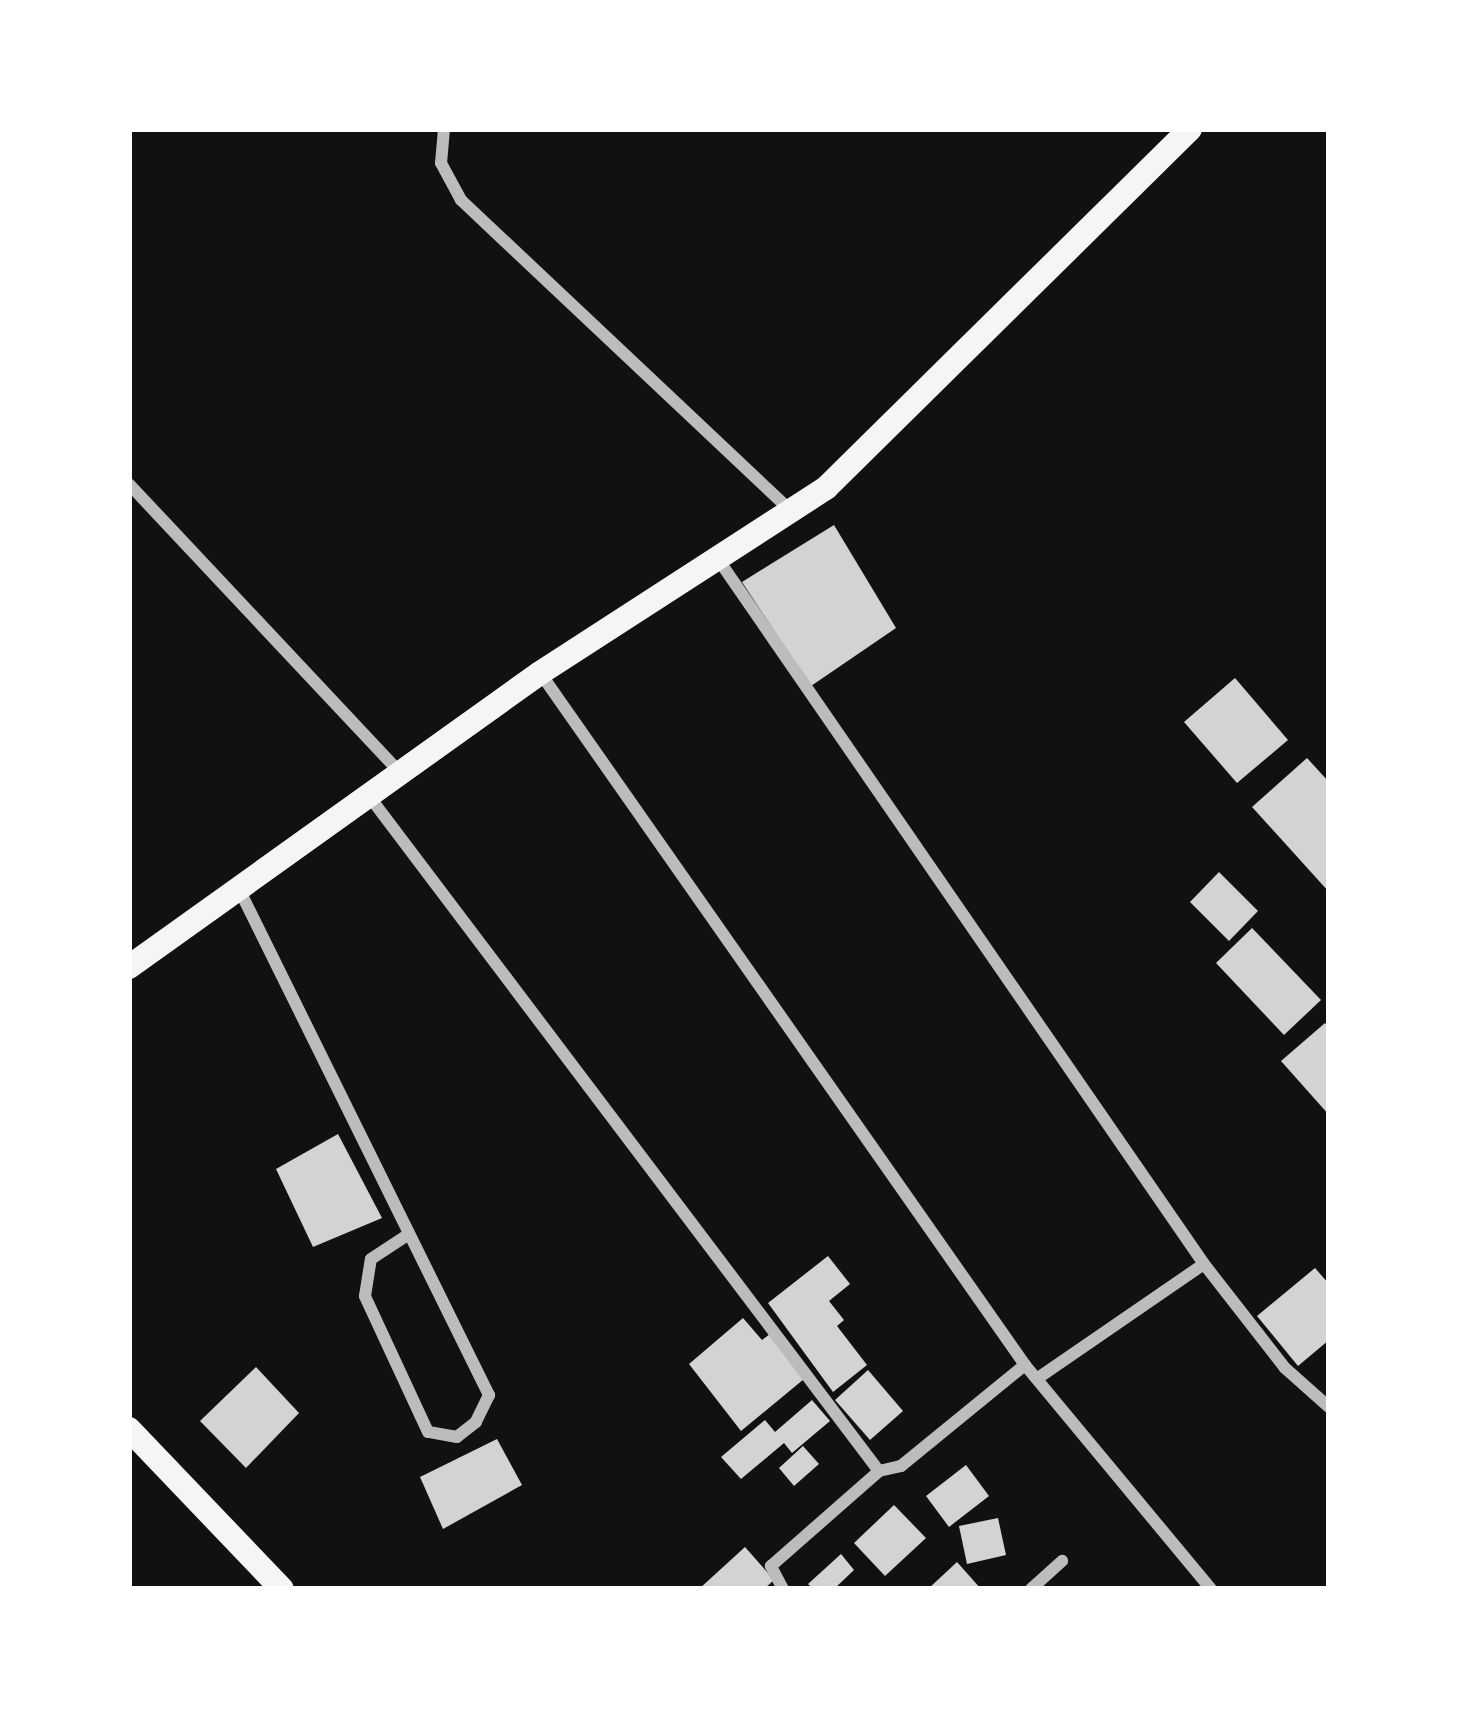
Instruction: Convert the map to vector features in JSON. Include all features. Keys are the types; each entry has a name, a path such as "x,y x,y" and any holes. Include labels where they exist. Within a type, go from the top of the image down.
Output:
{"main road":[{"path":"129,967 237,884 540,673 791,512 866,455 1190,129"},
{"path":"129,1429 282,1589"}],"street":[{"path":"444,129 441,164 461,200 791,512"},
{"path":"129,484 400,772"},
{"path":"718,559 1204,1264 1285,1368 1329,1407"},
{"path":"540,673 1025,1365 1211,1589"},
{"path":"368,795 879,1471"},
{"path":"237,884 489,1395 476,1422 457,1438 428,1432 365,1297 371,1259 409,1234"},
{"path":"1039,1378 1204,1264"},
{"path":"783,1589 771,1567 879,1471 901,1466 1025,1365"},
{"path":"1031,1589 1062,1561"}],"building":[{"path":"834,525 896,628 811,686 742,582"},
{"path":"1235,678 1288,740 1237,783 1184,722"},
{"path":"1307,758 1329,782 1329,892 1252,807"},
{"path":"1219,872 1258,911 1229,941 1190,902"},
{"path":"1252,928 1321,1000 1284,1035 1216,963"},
{"path":"1325,1023 1329,1028 1329,1115 1281,1061"},
{"path":"338,1134 382,1218 313,1247 276,1169"},
{"path":"828,1256 850,1284 829,1301 844,1320 837,1326 867,1365 833,1392 768,1303"},
{"path":"1315,1268 1329,1284 1329,1340 1298,1366 1257,1316"},
{"path":"743,1318 762,1340 770,1334 804,1379 741,1431 689,1364"},
{"path":"256,1367 299,1413 246,1468 200,1421"},
{"path":"868,1370 903,1411 870,1440 835,1400"},
{"path":"812,1400 830,1421 792,1453 784,1443 741,1479 721,1457 765,1420 775,1432"},
{"path":"497,1439 522,1485 443,1529 420,1477"},
{"path":"803,1446 819,1464 794,1486 779,1468"},
{"path":"966,1465 989,1496 949,1527 926,1496"},
{"path":"894,1505 926,1538 885,1576 854,1543"},
{"path":"998,1518 1006,1555 967,1564 959,1526"},
{"path":"745,1547 774,1580 764,1589 699,1589"},
{"path":"841,1554 854,1570 834,1589 813,1589 808,1584"},
{"path":"957,1562 981,1589 928,1589"}]}
